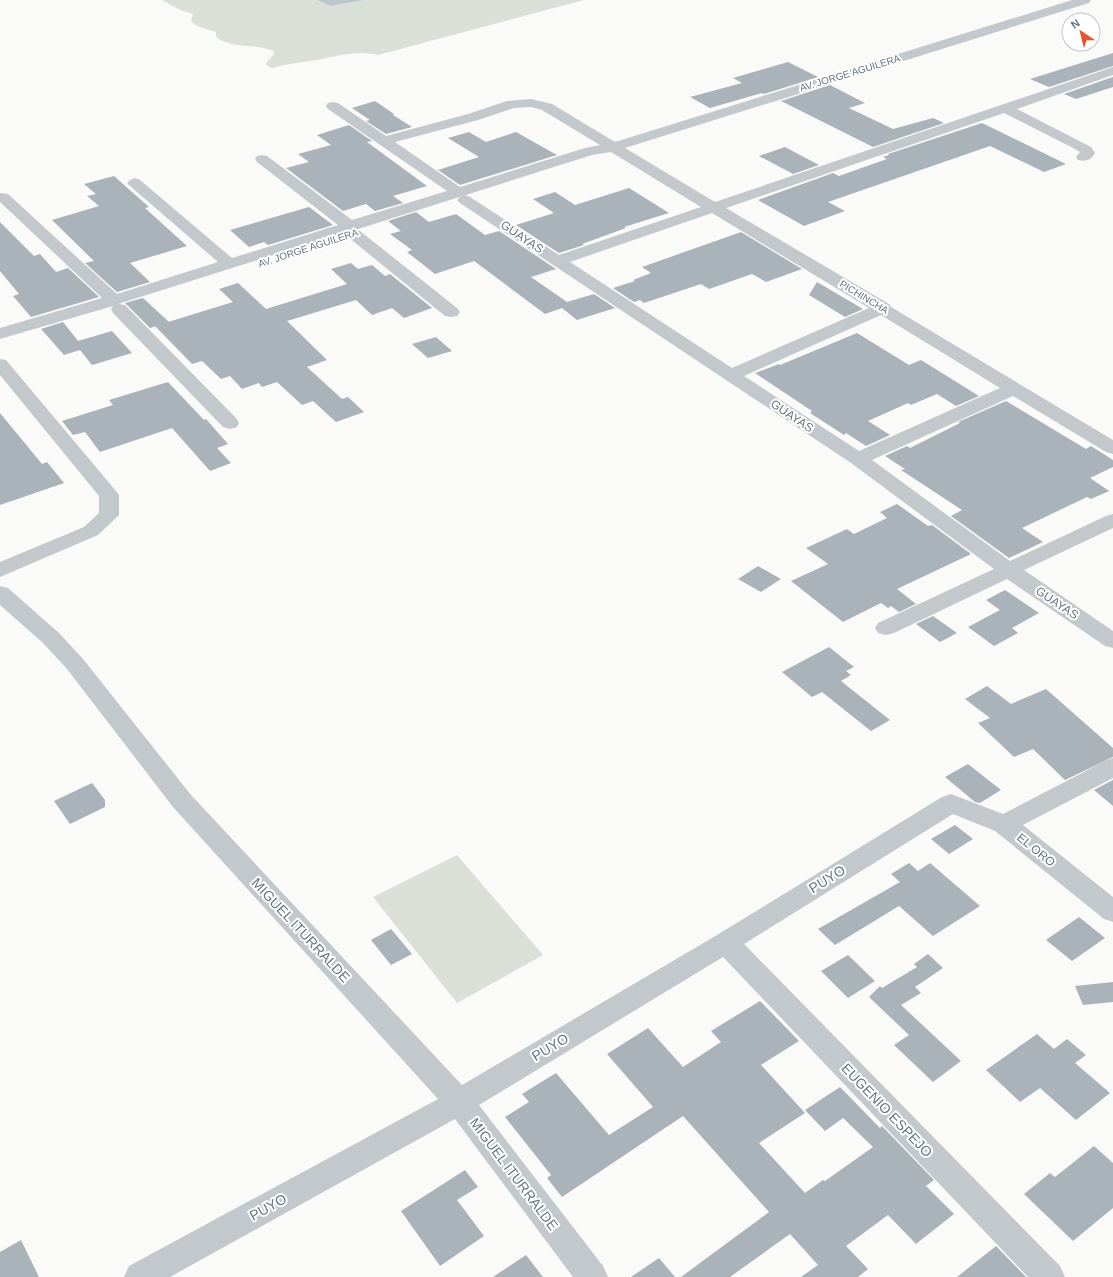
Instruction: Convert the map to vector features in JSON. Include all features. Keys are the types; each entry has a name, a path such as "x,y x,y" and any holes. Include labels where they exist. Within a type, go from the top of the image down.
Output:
{"street":[{"name":"AV. JORGE AGUILERA","path":"0,334 116,305 461,196 600,157 614,147 1085,0"},
{"path":"557,261 717,208 1113,71"},
{"name":"PICHINCHA","path":"384,141 473,117 506,106 525,103 547,107 884,308 1113,448"},
{"name":"GUAYAS","path":"334,106 461,196 557,261 731,374 858,459 1009,570 1113,641"},
{"path":"1005,108 1080,146 1088,153 1083,157"},
{"path":"262,159 352,230 451,312"},
{"path":"135,183 230,264"},
{"path":"3,197 116,305 230,423"},
{"name":"AV. JORGE AGUILERA","path":"0,345 230,264 352,230"},
{"path":"731,374 884,308"},
{"path":"0,364 109,495 109,515 91,531 0,570"},
{"path":"858,459 1015,388"},
{"path":"886,628 1113,520"},
{"name":"MIGUEL ITURRALDE","path":"0,593 51,638 75,664 182,801 459,1102 592,1277"},
{"path":"1004,824 1113,767"},
{"name":"PUYO","path":"140,1277 459,1102 726,942 951,803"},
{"name":"EL ORO","path":"951,803 1004,824 1113,912"},
{"name":"EUGENIO ESPEJO","path":"726,942 1049,1277"}],"shaded area":[{"path":"162,0 317,0 331,6 365,0 584,0 378,55 362,53 348,54 272,68 266,65 274,54 273,51 258,47 235,45 222,41 216,37 216,32 194,24 191,21 193,14 180,10"},
{"path":"317,0 365,0 331,6"},
{"path":"457,855 543,955 457,1003 373,897"}],"building":[{"path":"1113,53 1113,66 1049,87 1030,79"},
{"path":"788,62 818,77 764,94 762,93 710,108 690,97 742,83 733,78"},
{"path":"1113,77 1113,87 1076,99 1064,94"},
{"path":"830,85 865,103 849,108 893,129 933,118 944,123 873,147 781,101"},
{"path":"375,101 412,127 386,134 366,121 370,120 352,108"},
{"path":"982,123 1066,164 1044,172 990,146 828,202 845,211 804,226 758,200 833,173 839,176 887,159 883,157 889,155 888,154"},
{"path":"349,125 372,141 367,142 427,186 393,196 403,203 375,211 366,204 343,211 286,168 309,162 298,154 331,145 317,135"},
{"path":"469,132 486,142 516,132 557,155 460,185 438,170 479,157 448,138"},
{"path":"785,147 819,165 793,174 759,156"},
{"path":"114,176 149,207 145,208 187,246 130,263 150,282 117,292 85,263 94,261 52,220 99,206 87,196 96,194 84,184"},
{"path":"629,188 669,213 624,227 626,228 582,244 584,245 559,253 516,225 554,213 533,199 555,192 575,205"},
{"path":"309,207 333,225 268,245 264,242 249,247 230,230"},
{"path":"416,212 429,222 456,214 485,235 499,231 556,269 531,277 567,302 594,294 615,308 577,320 562,308 545,314 474,261 435,274 407,252 412,250 390,234 401,231 388,221"},
{"path":"0,222 34,256 40,254 56,272 68,268 99,297 31,317 13,296 19,294 0,271"},
{"path":"741,232 802,269 766,282 752,274 709,289 701,284 644,303 640,300 634,302 613,288 635,281 633,280 651,273 642,267"},
{"path":"351,263 358,269 372,265 385,276 390,274 432,308 404,318 392,308 372,315 356,300 287,321 327,360 307,367 342,399 348,397 364,412 336,422 313,401 302,405 277,382 262,387 259,383 242,389 230,376 221,379 202,361 192,364 155,326 233,302 219,289 238,283 266,309 347,284 331,269"},
{"path":"817,282 863,309 845,317 809,295"},
{"path":"143,298 169,322 150,328 125,303"},
{"path":"63,322 78,341 112,331 132,353 92,365 80,350 64,355 41,329"},
{"path":"857,333 909,365 921,360 979,396 956,406 937,394 911,405 908,403 868,421 890,435 866,446 846,433 844,435 810,413 812,411 755,373 779,364 780,365"},
{"path":"436,337 452,351 428,358 412,344"},
{"path":"168,382 204,420 206,419 228,444 217,448 231,463 210,471 172,428 100,452 85,432 73,435 62,421 113,405 109,400"},
{"path":"1006,401 1086,449 1091,446 1113,460 1113,467 1090,478 1109,491 1091,499 1087,497 1022,528 1043,542 1009,558 951,516 962,510 901,470 905,469 885,456 907,446 910,448 960,423 958,422"},
{"path":"0,413 42,464 47,462 64,483 0,505"},
{"path":"897,504 928,526 932,525 971,554 897,589 916,604 899,612 891,606 888,608 881,603 843,622 791,581 828,564 806,548 847,529 854,534 887,518 880,512"},
{"path":"758,566 781,579 761,592 738,579"},
{"path":"1005,590 1039,613 1012,628 1018,633 994,646 968,627 1000,610 986,600"},
{"path":"933,616 957,633 940,642 916,624"},
{"path":"829,647 854,667 846,671 851,675 841,681 890,720 871,731 822,692 812,697 782,672"},
{"path":"987,686 1011,704 1046,689 1113,748 1113,757 1065,780 1033,749 1014,757 978,723 990,718 965,699"},
{"path":"968,764 1001,790 980,803 975,802 945,777"},
{"path":"1113,780 1113,806 1094,790"},
{"path":"92,783 105,800 105,807 70,824 54,801"},
{"path":"955,825 973,839 949,854 931,839"},
{"path":"909,863 918,871 930,863 980,906 933,936 899,906 835,945 818,929 900,882 891,874"},
{"path":"1079,917 1105,938 1072,961 1046,940"},
{"path":"391,929 412,954 391,965 371,940"},
{"path":"928,954 943,968 915,987 921,993 901,1005 961,1061 933,1082 894,1045 909,1035 869,997 880,986 882,988 917,967 914,964"},
{"path":"848,955 875,981 848,998 821,971"},
{"path":"1113,982 1113,1002 1083,1005 1075,986"},
{"path":"760,1001 799,1041 761,1065 805,1113 759,1143 805,1193 823,1180 825,1181 873,1147 843,1118 825,1131 805,1110 840,1087 880,1128 882,1126 934,1180 926,1186 954,1214 916,1244 888,1215 846,1246 868,1269 858,1277 801,1277 818,1265 790,1234 730,1277 681,1277 769,1212 683,1116 562,1197 547,1178 551,1175 505,1117 529,1102 522,1094 556,1073 609,1135 653,1107 607,1054 648,1028 683,1067 721,1042 711,1031"},
{"path":"1037,1034 1054,1049 1067,1039 1086,1055 1075,1063 1110,1093 1076,1120 1040,1088 1020,1102 986,1070"},
{"path":"1094,1146 1113,1163 1113,1208 1073,1241 1024,1194 1050,1173 1055,1177"},
{"path":"465,1170 478,1187 457,1200 484,1236 440,1266 401,1211"},
{"path":"21,1240 39,1277 0,1277 0,1252"},
{"path":"996,1246 1026,1277 957,1277"},
{"path":"526,1255 543,1277 493,1277"},
{"path":"659,1258 675,1277 631,1277"}]}
